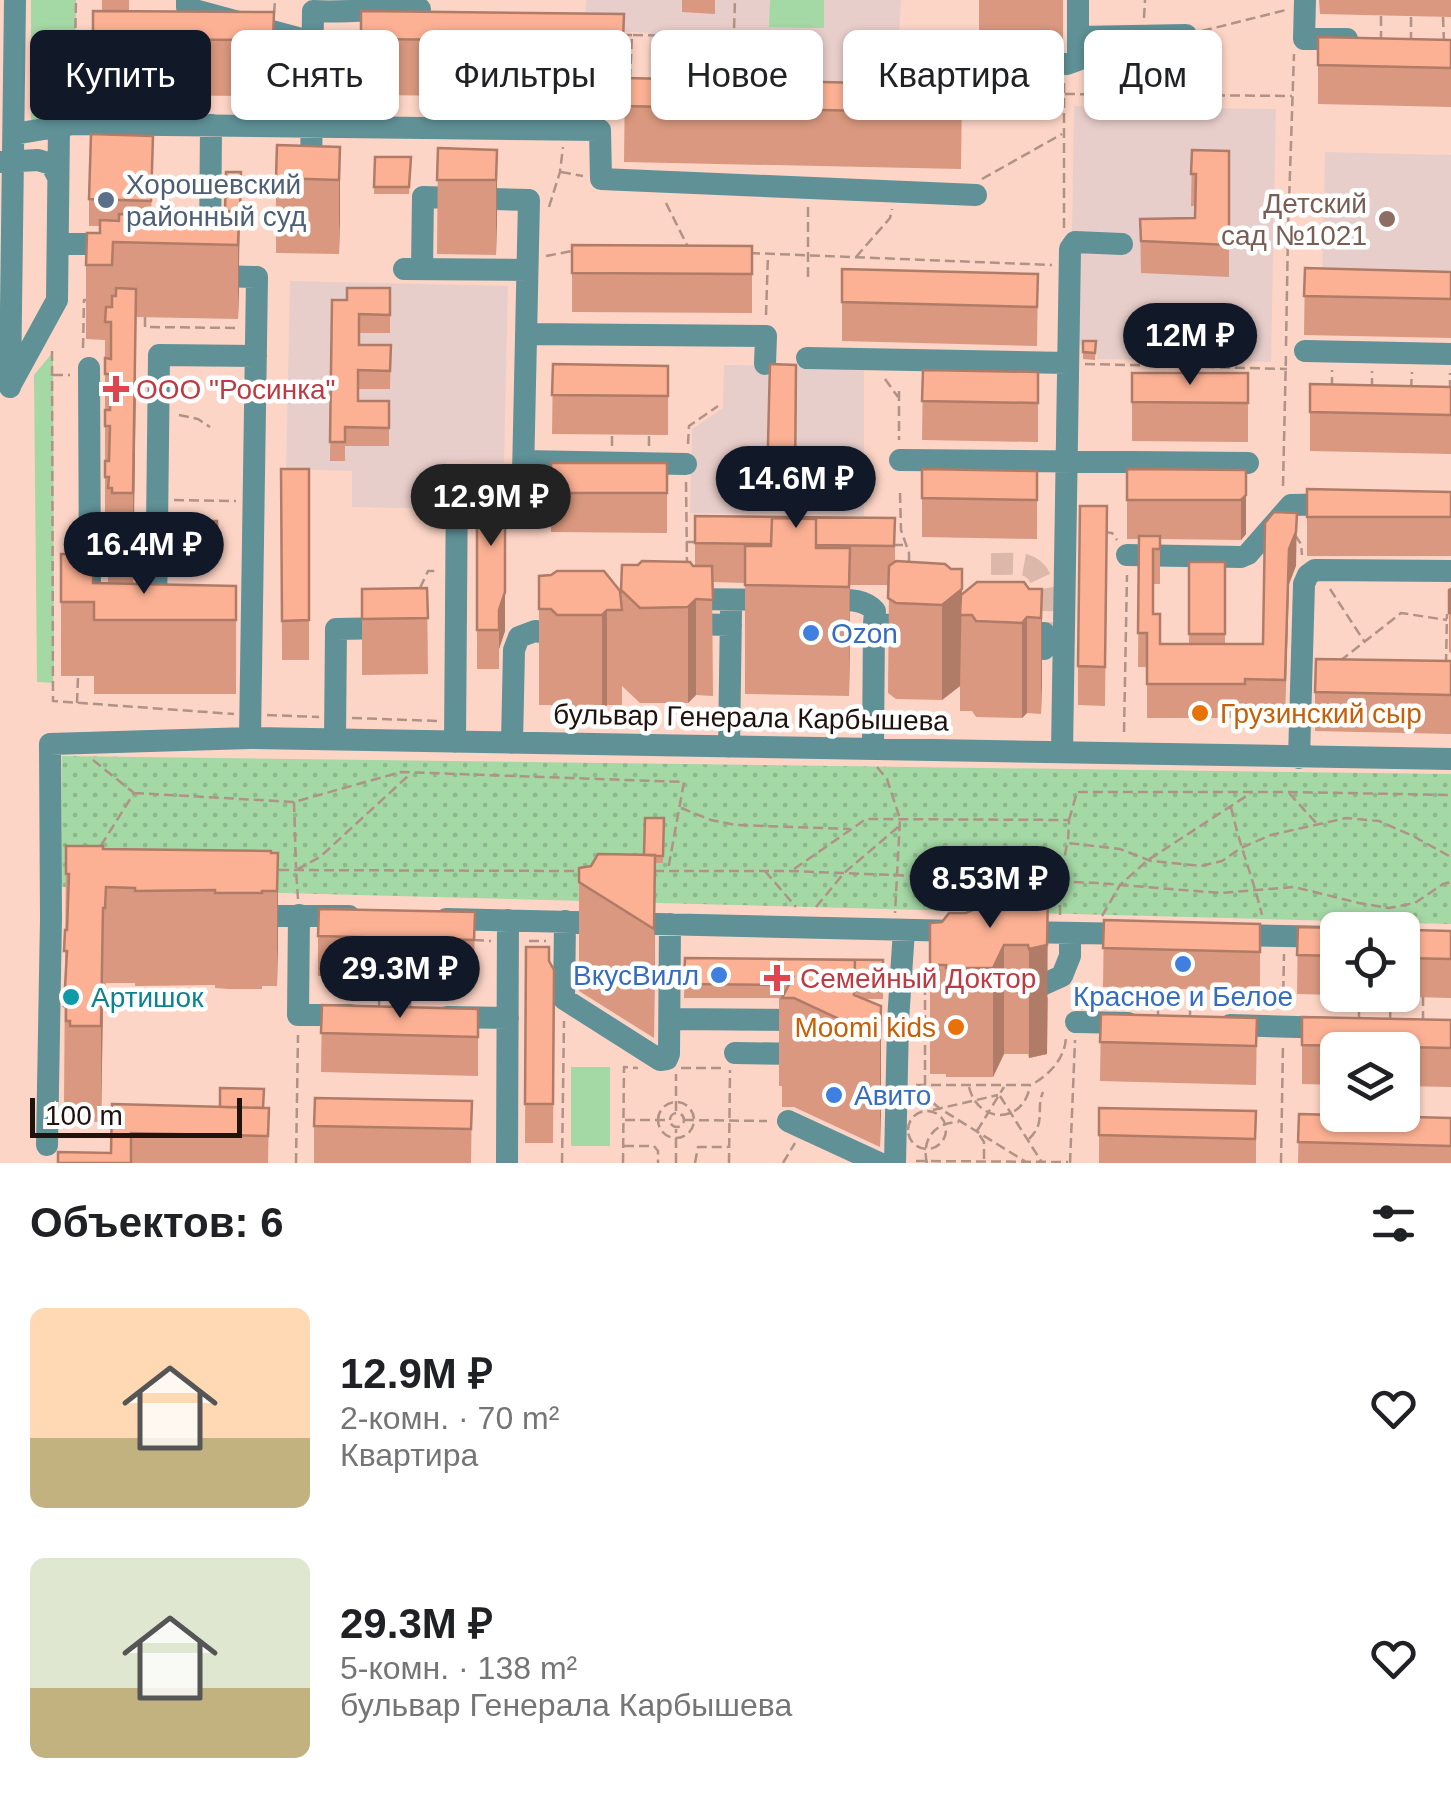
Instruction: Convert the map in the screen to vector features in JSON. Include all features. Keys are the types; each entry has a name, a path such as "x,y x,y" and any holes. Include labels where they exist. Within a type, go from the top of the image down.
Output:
{"street":[{"path":"15,0 14,134 7,162 6,211 10,387 57,300 58,176 66,125"},
{"path":"187,0 187,8 269,30"},
{"path":"1064,64 1078,60 1078,0"},
{"path":"1300,4 1304,38 1381,40"},
{"path":"314,6 348,13 420,9"},
{"path":"1078,36 1084,36"},
{"path":"310,199 312,120"},
{"path":"14,134 66,125 600,130 601,179 966,195"},
{"path":"211,125 200,276 257,278 250,738"},
{"path":"7,162 38,160 51,164 58,176"},
{"path":"455,742 456,475 523,475 529,200 424,197 413,269 527,267"},
{"path":"1062,752 1050,644 1066,460 1070,249 1074,242 1122,244"},
{"path":"58,244 136,244"},
{"path":"526,334 766,336 766,364"},
{"path":"1305,351 1451,354"},
{"path":"151,622 159,356 256,356"},
{"path":"807,358 1068,364"},
{"path":"86,362 90,599"},
{"path":"900,450 1066,460 1248,463"},
{"path":"524,461 686,464"},
{"path":"1127,555 1241,556 1248,554 1291,504 1362,504"},
{"path":"1299,758 1313,673 1304,584 1313,573 1451,571"},
{"path":"668,624 713,608 860,601 868,604 874,611 874,624 866,749"},
{"path":"713,608 730,747"},
{"path":"874,624 940,625"},
{"path":"335,740 336,629 394,628"},
{"path":"512,743 514,650 519,636 535,631 595,637"},
{"path":"1016,650 1050,644"},
{"path":"223,645 251,645"},
{"name":"бульвар Генерала Карбышева","path":"51,918 50,744 250,738 1451,760"},
{"path":"299,915 298,1014 379,1016"},
{"path":"225,916 379,917"},
{"path":"47,1145 51,918 76,918"},
{"path":"417,918 803,923 973,932"},
{"path":"506,1163 508,920"},
{"path":"574,922 564,999 660,1060 667,1059 669,1054 670,924"},
{"path":"574,922 583,964"},
{"path":"898,929 901,985 887,1054 905,1162"},
{"path":"1005,932 1148,934"},
{"path":"997,986 1042,984 1062,976 1073,933"},
{"path":"1208,935 1275,942 1320,938"},
{"path":"901,985 926,986"},
{"path":"410,1016 508,1018"},
{"path":"670,1019 826,1020"},
{"path":"1071,1024 1158,1024"},
{"path":"1190,1024 1358,1028"},
{"path":"735,1053 823,1054"},
{"path":"796,1124 879,1163"}],"path":[{"path":"75,30 76,0"},
{"path":"631,58 632,35 722,37 734,30 735,0"},
{"path":"1204,30 1300,4"},
{"path":"1381,16 1381,40"},
{"path":"1411,16 1411,40"},
{"path":"1443,17 1444,41"},
{"path":"1294,43 1282,515 1301,544 1302,564 1313,573 1364,642"},
{"path":"1064,94 1293,96"},
{"path":"66,125 67,120"},
{"path":"1064,120 1064,228"},
{"path":"565,129 560,172 601,179"},
{"path":"966,195 1064,133"},
{"path":"656,182 690,250"},
{"path":"808,188 808,278"},
{"path":"856,257 890,218 894,192"},
{"path":"1229,230 1288,232"},
{"path":"527,267 551,254 582,249"},
{"path":"748,253 1063,265"},
{"path":"766,336 768,254"},
{"path":"86,362 84,300 100,300"},
{"path":"145,317 145,326 256,328"},
{"path":"211,318 211,328"},
{"path":"38,335 53,352 53,701"},
{"path":"1068,364 1286,370 1305,351"},
{"path":"1332,351 1332,388"},
{"path":"1372,352 1372,388"},
{"path":"1411,389 1412,352"},
{"path":"1450,390 1451,354"},
{"path":"899,390 900,450"},
{"path":"713,608 686,587 686,464 689,426 718,406"},
{"path":"158,412 198,419 210,427"},
{"path":"900,493 901,530 909,553 909,571"},
{"path":"157,500 254,502"},
{"path":"1097,530 1112,533 1127,555 1124,754"},
{"path":"686,542 705,542"},
{"path":"888,545 906,546"},
{"path":"415,599 428,571 456,570"},
{"path":"1313,673 1364,642 1401,613 1447,620"},
{"path":"1446,673 1447,614"},
{"path":"77,703 78,676"},
{"path":"80,744 91,759 134,793 294,802 400,772 684,782 668,871"},
{"path":"866,749 887,779 900,819 898,929"},
{"path":"296,870 320,858 412,773"},
{"path":"1253,792 1148,860 1120,885 1105,912 1073,933 1060,882 1069,820 1078,792 1253,792 1288,792 1451,795"},
{"path":"1288,792 1317,824"},
{"path":"93,857 134,793"},
{"path":"294,802 299,915"},
{"path":"1230,806 1240,848 1275,942 1283,1026 1282,1163"},
{"path":"680,807 736,825 851,829"},
{"path":"790,871 866,818 1069,820"},
{"path":"1068,842 1120,849 1180,866 1201,866 1271,836 1346,818 1379,821 1451,857"},
{"path":"765,872 803,923 844,874 898,828 900,819"},
{"path":"277,870 590,871"},
{"path":"648,871 790,871 1220,893 1294,887 1388,908 1415,903 1451,882"},
{"path":"379,1016 380,977"},
{"path":"410,1016 411,978"},
{"path":"441,1017 442,978"},
{"path":"926,986 925,1085 932,1102 1026,1162"},
{"path":"1158,988 1158,1024"},
{"path":"1190,989 1190,1024"},
{"path":"1422,1030 1423,997"},
{"path":"562,1163 564,999"},
{"path":"1358,1028 1359,1012"},
{"path":"1390,1029 1391,1012"},
{"path":"296,1163 298,1014"},
{"path":"912,1085 1031,1085 1063,1055 1071,1024"},
{"path":"905,1162 1070,1162 1071,1024"},
{"path":"624,1163 624,1068 642,1068"},
{"path":"676,1112 676,1068 730,1068 729,1163"},
{"path":"969,1086 974,1100 996,1115 1011,1113 1025,1102 1031,1085"},
{"path":"976,1131 1005,1086"},
{"path":"1028,1140 1039,1127 1043,1092"},
{"path":"1000,1094 1042,1162"},
{"path":"928,1111 935,1112 945,1123 945,1139 933,1150 912,1143 908,1129 914,1116 928,1111 939,1108 1000,1094"},
{"path":"676,1102 689,1107 694,1120 690,1132 676,1138 663,1132 658,1120 665,1106 676,1102"},
{"path":"669,1120 676,1112"},
{"path":"676,1112 684,1120"},
{"path":"624,1120 669,1120"},
{"path":"669,1120 676,1127 684,1120"},
{"path":"684,1120 796,1124 783,1163"},
{"path":"927,1162 925,1150 931,1133 945,1123 962,1123"},
{"path":"676,1127 676,1163"},
{"path":"976,1131 984,1142 983,1162"},
{"path":"624,1146 654,1146 658,1163"},
{"path":"695,1163 698,1147 729,1146"}],"shaded area":[{"path":"586,0 901,0 899,30 843,30 843,99 823,98 823,30 651,30 651,92 649,33 584,29"},
{"path":"1074,106 1084,106 1084,120 1222,120 1222,108 1276,109 1271,362 1097,359 1097,345 1078,345 1080,231 1072,231"},
{"name":"Детский сад №1021","path":"1325,152 1451,155 1451,286 1322,283"},
{"path":"290,281 508,286 504,463 447,462 446,509 352,507 352,471 286,469"},
{"path":"724,365 864,366 864,516 690,513 692,429 723,408"}],"green space":[{"path":"31,0 76,0 76,30 31,30"},
{"path":"770,0 824,0 824,28 769,27"},
{"path":"31,120 74,120 74,124 31,131"},
{"path":"53,352 53,683 37,682 34,375"},
{"path":"62,756 1451,774 1451,924 1420,923 1420,912 1320,912 1320,921 61,887"},
{"path":"571,1067 610,1067 610,1146 571,1146"}],"building":[{"path":"93,11 274,12 273,30 231,30 231,40 211,40 211,30 93,30"},
{"path":"361,11 624,14 623,30 419,30 419,39 399,39 399,30 361,30"},
{"path":"1318,37 1451,40 1451,68 1318,65"},
{"path":"631,78 651,79 651,107 631,106"},
{"path":"823,82 843,83 843,111 823,110"},
{"path":"91,134 153,136 151,201 89,199"},
{"path":"277,145 340,147 339,180 276,178"},
{"path":"438,148 497,150 496,180 437,180"},
{"path":"1192,150 1229,151 1229,245 1141,241 1140,219 1195,218"},
{"path":"375,157 411,157 409,187 374,187"},
{"path":"226,172 241,172 240,211 225,211"},
{"path":"119,214 239,217 238,245 113,242 112,265 86,265 87,233 100,233 100,220 119,221"},
{"path":"572,245 752,246 752,274 572,273"},
{"path":"1305,268 1451,272 1451,299 1304,296"},
{"path":"842,269 1038,274 1037,307 842,302"},
{"path":"116,288 136,289 133,493 112,493 112,488 108,488 109,477 105,477 110,426 105,426 105,410 110,410 111,374 105,374 105,358 111,359 111,322 105,322 106,307 112,307"},
{"path":"347,288 390,288 390,315 359,314 359,345 391,345 390,371 358,370 358,401 389,401 389,428 345,427 345,442 330,442 332,300 347,300"},
{"path":"1083,341 1096,341 1095,353 1083,352"},
{"path":"553,364 668,366 668,396 552,395"},
{"path":"770,364 796,365 795,482 767,482"},
{"path":"923,370 1038,372 1038,403 922,401"},
{"path":"1132,373 1248,373 1248,403 1132,402"},
{"path":"1310,384 1451,387 1451,415 1310,412"},
{"path":"551,463 667,463 667,493 551,493"},
{"path":"281,469 309,469 309,620 282,621"},
{"path":"922,469 1037,471 1037,500 922,498"},
{"path":"1127,469 1246,470 1246,495 1241,500 1127,500"},
{"path":"477,473 505,473 505,592 499,610 499,630 477,630"},
{"path":"1307,489 1451,492 1451,517 1307,517"},
{"path":"1080,506 1107,506 1105,667 1078,666"},
{"path":"1274,512 1297,513 1296,532 1289,549 1285,680 1147,684 1147,633 1138,633 1139,536 1160,536 1160,549 1153,549 1153,614 1160,614 1160,644 1263,644 1265,523"},
{"path":"695,516 895,518 894,546 816,545 816,519 772,518 771,544 695,543"},
{"path":"772,518 816,519 816,548 850,548 849,587 745,585 745,546 771,546"},
{"path":"177,521 217,521 217,549 177,549"},
{"path":"61,554 94,559 93,583 236,586 236,620 94,620 94,602 61,602"},
{"path":"642,561 712,566 713,600 696,599 688,607 640,608 621,590 622,565 638,565"},
{"path":"896,561 962,569 962,589 942,605 896,603 888,598 889,566"},
{"path":"1189,562 1225,562 1225,634 1189,634"},
{"path":"557,571 604,571 620,591 622,610 607,610 602,615 557,615 551,609 539,609 539,576"},
{"path":"977,582 1024,582 1029,589 1042,589 1041,618 1027,617 1022,623 976,621 972,615 960,615 961,595"},
{"path":"427,588 428,618 362,619 362,589"},
{"path":"1316,659 1451,661 1451,695 1315,692"},
{"path":"645,818 664,818 663,856 644,855"},
{"path":"66,846 271,851 278,853 277,891 215,893 106,887 101,1026 70,1026 64,1006 69,874"},
{"path":"598,854 655,855 654,929 579,882 579,868 591,866"},
{"path":"1048,890 1047,945 1029,949 1028,945 1004,945 993,968 930,965 930,923 942,922 949,913 966,913 1016,891"},
{"path":"319,909 475,912 474,940 318,936"},
{"path":"1104,920 1260,924 1260,952 1103,948"},
{"path":"1298,927 1320,928 1320,956 1297,955"},
{"path":"1420,930 1451,931 1451,959 1420,958"},
{"path":"526,947 549,947 554,970 553,1104 525,1104"},
{"path":"685,958 883,960 883,986 854,985 855,960 779,959 779,985 684,984"},
{"path":"779,959 855,960 854,995 881,1006 880,1038 794,998 782,998 793,977 779,977"},
{"path":"322,1005 478,1009 478,1037 321,1033"},
{"path":"1101,1014 1257,1018 1256,1046 1100,1042"},
{"path":"1302,1017 1451,1020 1451,1048 1420,1047 1420,1032 1320,1032 1320,1045 1302,1045"},
{"path":"220,1088 264,1089 263,1108 220,1107"},
{"path":"315,1098 472,1101 471,1129 314,1126"},
{"path":"112,1104 269,1108 268,1136 131,1133 131,1163 58,1163 58,1152 111,1153"},
{"path":"1099,1108 1256,1111 1255,1139 1099,1135"},
{"path":"1299,1114 1320,1115 1320,1132 1420,1132 1420,1117 1451,1118 1451,1146 1298,1142"}],"tunnel":[{"path":"991,564 1025,565 1039,576 1044,594 1044,633"}],"place":[{"name":"Хорошевский районный суд","path":"106,200"},
{"name":"Детский сад №1021","path":"1387,219"},
{"name":"ООО \"Росинка\"","path":"116,389"},
{"name":"Ozon","path":"811,633"},
{"name":"Грузинский сыр","path":"1200,713"},
{"name":"Красное и Белое","path":"1183,964"},
{"name":"ВкусВилл","path":"719,975"},
{"name":"Семейный Доктор","path":"777,978"},
{"name":"Артишок","path":"71,997"},
{"name":"Moomi kids","path":"956,1027"},
{"name":"Авито","path":"834,1095"}]}
